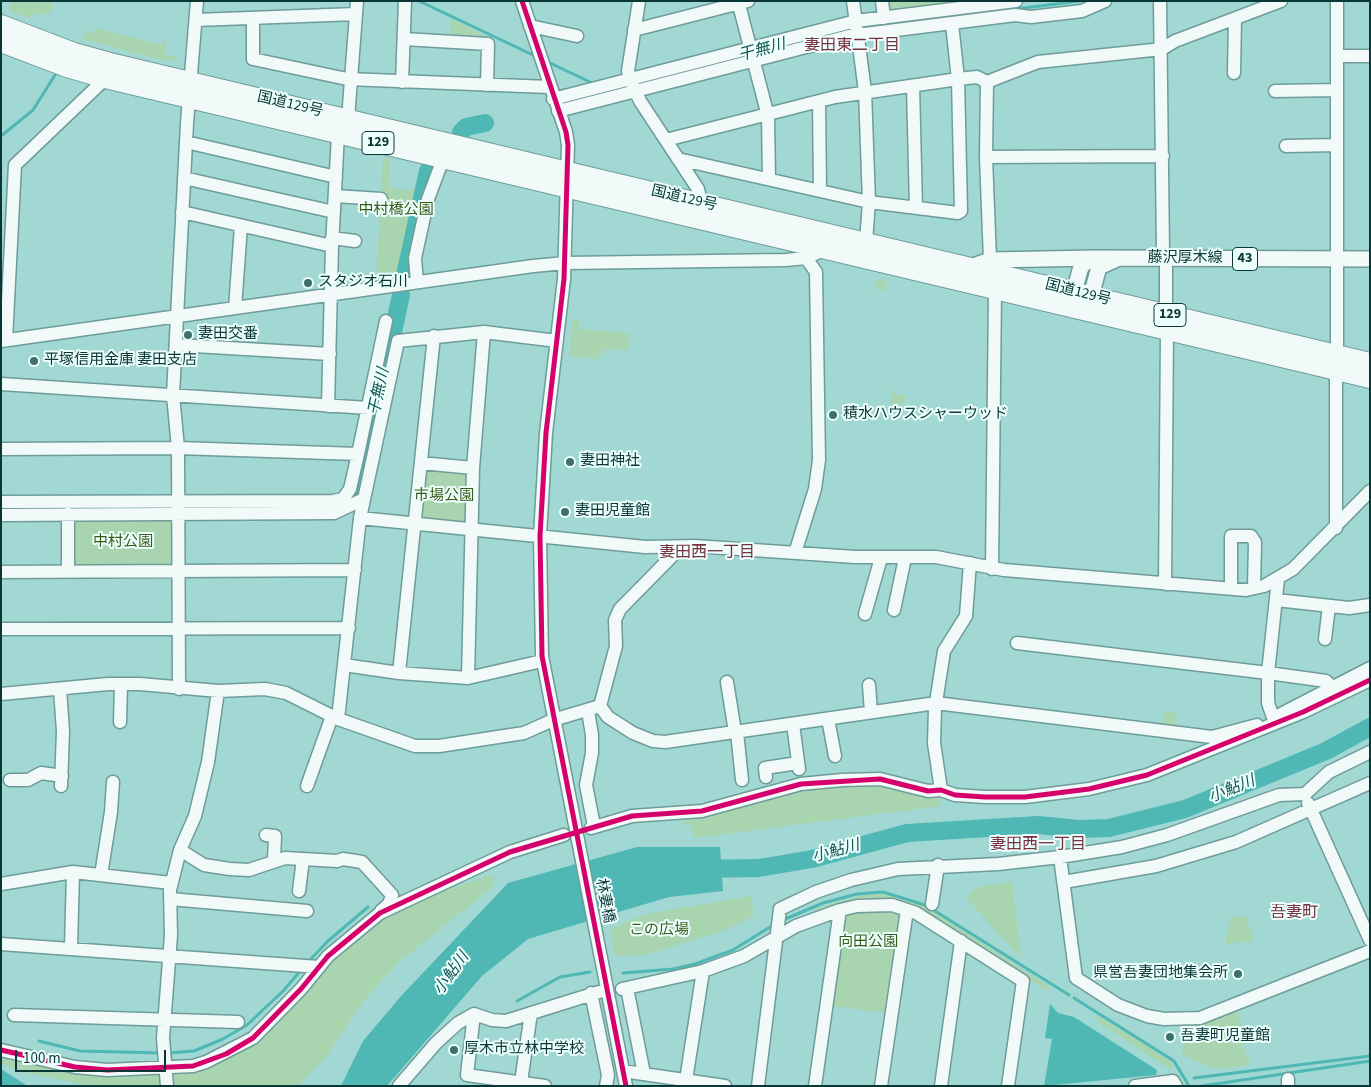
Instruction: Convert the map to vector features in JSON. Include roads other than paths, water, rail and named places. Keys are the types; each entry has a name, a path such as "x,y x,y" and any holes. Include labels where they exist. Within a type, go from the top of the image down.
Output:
{"highway":[{"name":"国道129号","path":"1,24 74,52 189,90 568,180 825,250 1080,310 1166,322"},
{"name":"国道129号","path":"1,43 67,68 105,79 189,90"},
{"name":"国道129号","path":"343,127 443,159 701,203 970,266 1082,294 1166,322 1336,363 1370,379"},
{"name":"国道129号","path":"1336,363 1370,362"}],"main road":[{"name":"藤沢厚木線","path":"1080,310 1082,294 1080,270 1084,264 1095,258 1370,260"},
{"name":"43","path":"970,266 990,260 1095,258"},
{"name":"藤沢厚木線","path":"1082,294 1099,267 1119,259"}],"street":[{"path":"180,689 178,448 173,395 189,90 197,1"},
{"path":"328,406 332,242 336,177 352,79 356,1"},
{"name":"林妻橋","path":"522,1 551,93 566,132 568,180 565,263 546,433 540,536 542,661 602,956 626,1086"},
{"path":"639,1 628,71 632,84 698,189 701,203"},
{"path":"853,1 865,91 869,202 866,242"},
{"path":"882,1 884,18"},
{"path":"558,111 632,84 857,29 884,18 1016,1"},
{"path":"857,29 952,24 1015,15 1031,17 1082,11 1105,1"},
{"path":"1160,1 1163,252 1166,259 1165,584"},
{"path":"666,140 865,91 958,79 977,78 987,82 1038,62 1162,49 1175,41 1281,1"},
{"path":"1336,528 1337,1"},
{"path":"402,82 405,2"},
{"path":"634,30 742,2 752,54 768,116 769,179"},
{"path":"196,20 356,14"},
{"path":"253,19 253,58 352,79 487,85 551,93 632,84"},
{"path":"1234,73 1235,19"},
{"path":"678,159 869,202 958,213 961,211 958,79 952,24"},
{"path":"530,26 578,36"},
{"path":"404,39 488,44 487,85"},
{"path":"1338,56 1370,56"},
{"path":"105,79 15,165 3,341 176,315 565,263 806,258 825,250"},
{"path":"987,82 986,157 990,260"},
{"path":"913,86 916,208"},
{"path":"1280,94 1337,90"},
{"path":"820,101 820,191"},
{"path":"186,142 336,177"},
{"path":"1286,146 1337,145"},
{"path":"986,157 1163,156"},
{"path":"417,282 415,258 428,199 443,159"},
{"path":"184,178 334,212"},
{"path":"335,196 381,199"},
{"path":"182,212 241,226 332,242 355,241"},
{"path":"236,308 241,226"},
{"path":"795,553 815,489 819,460 816,272 806,258"},
{"path":"992,569 995,290"},
{"path":"339,505 350,489 386,321"},
{"path":"468,678 473,468 484,332"},
{"path":"307,786 335,718 349,628 360,518 398,341 484,332 557,341"},
{"path":"399,673 434,336"},
{"path":"177,345 330,354"},
{"path":"1,384 368,408"},
{"path":"1,449 178,448 358,454"},
{"path":"420,463 473,468"},
{"path":"360,518 645,547 681,547 881,558 936,558 970,563 992,569 1230,589 1254,588 1278,579 1293,569 1336,528 1370,491"},
{"path":"1,515 178,515 339,505 364,499"},
{"path":"1,502 178,501 339,505"},
{"path":"68,514 68,572"},
{"path":"1230,589 1231,536 1250,536 1254,542 1254,588"},
{"path":"681,547 620,609 615,620 616,646 594,709 592,753 586,785 593,827 632,816 702,811 801,784 880,779 928,791 941,790 955,795 985,798 1089,789 1147,775 1370,680"},
{"path":"866,614 881,558"},
{"path":"894,610 905,558"},
{"path":"941,790 934,743 936,703 944,651 966,616 970,563"},
{"path":"1,572 355,570"},
{"path":"1273,721 1268,703 1268,673 1278,579"},
{"path":"1276,600 1349,608 1370,605"},
{"path":"1325,639 1330,606"},
{"path":"1,629 349,628"},
{"path":"1017,642 1326,681 1332,687"},
{"path":"344,666 399,673 468,678 542,661"},
{"path":"1,694 121,684 180,689 265,690 286,693 335,718 405,743 426,747 524,733 553,720 594,709 633,733 653,741 666,742 936,703 1212,737 1231,730 1273,721 1332,687 1370,668"},
{"path":"727,682 742,780"},
{"path":"120,722 121,684"},
{"path":"869,685 871,712"},
{"path":"10,780 28,780 40,773 62,781 63,731 60,689"},
{"path":"167,1086 164,1058 164,1019 170,956 171,883 180,850 195,816 208,762 218,690"},
{"path":"828,718 835,756"},
{"path":"765,768 799,766 793,724"},
{"path":"758,1086 780,909 816,892 851,880 898,869 938,865 998,864 1060,857 1122,847 1168,835 1279,795 1299,796 1305,794 1329,772 1370,752"},
{"path":"101,875 105,832 113,782"},
{"path":"1064,882 1177,860 1236,842 1311,811 1370,783"},
{"path":"1305,794 1370,940"},
{"path":"266,835 275,836 274,860"},
{"path":"380,913 510,852 564,835"},
{"path":"1,1050 75,1066 107,1070 164,1058 193,1066 206,1062 253,1038 266,1027 309,966 328,956 380,913 389,904 392,894 372,870 362,862 343,858 337,861 285,858 274,860 249,870 204,865 180,850"},
{"path":"1060,857 1076,978 1118,1005 1147,1016 1164,1019 1200,1018 1370,951"},
{"path":"299,891 303,859"},
{"path":"932,904 938,865"},
{"path":"1,884 73,872 171,883"},
{"path":"71,948 73,872"},
{"path":"170,899 308,911"},
{"path":"644,1074 625,988 703,971 744,956 804,922 840,910 857,906 892,905 907,910 961,941 1023,981 1008,1086"},
{"path":"814,1086 840,910"},
{"path":"881,1086 907,910"},
{"path":"941,1086 961,941"},
{"path":"1,944 309,966"},
{"path":"686,1080 703,971"},
{"path":"474,1014 492,1020 506,1021 595,992 608,1075 606,1086"},
{"path":"521,1082 531,1013"},
{"path":"474,1014 467,1075 544,1086"},
{"path":"399,1086 436,1043 458,1024 474,1014"},
{"path":"14,1015 238,1022"},
{"path":"623,1071 725,1086"},
{"path":"1135,1086 1173,1081 1176,1086"}],"water":[{"path":"637,847 720,847 723,891 669,897 528,939 482,976 387,1086 341,1086 363,1041 402,995 508,883"},
{"path":"1050,1004 1058,1013 1074,1017 1157,1070 1156,1075 1044,1086 1052,1039 1045,1038"},
{"path":"1,1069 26,1085 26,1086 1,1086"}],"waterway":[{"path":"419,1 533,55"},
{"name":"干無川","path":"1016,9 1080,1"},
{"path":"546,61 592,83"},
{"path":"1,136 33,110 55,75"},
{"name":"干無川","path":"637,84 653,80"},
{"name":"干無川","path":"461,132 466,127 485,123"},
{"name":"干無川","path":"405,275 428,171"},
{"name":"干無川","path":"359,488 401,295"},
{"name":"小鮎川","path":"698,869 759,868 812,859 907,833 1038,825 1079,829 1109,828 1185,809 1326,751 1370,727"},
{"path":"783,920 823,903 857,894 883,892 925,905"},
{"path":"308,962 328,941 368,907"},
{"path":"935,911 1069,995"},
{"path":"623,973 673,969 695,964 733,950 770,927"},
{"path":"168,1053 194,1051 223,1039 247,1025 283,991 302,969"},
{"path":"517,1001 560,977 590,972"},
{"path":"1074,998 1174,1061 1189,1086"},
{"path":"39,1041 80,1051 162,1053"},
{"path":"1194,1078 1370,1056"},
{"path":"1202,1086 1370,1061"}],"place":[{"name":"スタジオ石川","path":"308,283"},
{"name":"妻田交番","path":"188,335"},
{"name":"平塚信用金庫 妻田支店","path":"34,361"},
{"name":"積水ハウスシャーウッド","path":"833,415"},
{"name":"妻田神社","path":"570,462"},
{"name":"妻田児童館","path":"565,512"},
{"name":"県営吾妻団地集会所","path":"1238,974"},
{"name":"吾妻町児童館","path":"1170,1037"},
{"name":"厚木市立林中学校","path":"454,1050"}],"district":[{"name":"妻田東二丁目","path":"852,46"},
{"name":"妻田西一丁目","path":"707,553"},
{"name":"妻田西一丁目","path":"1038,845"},
{"name":"吾妻町","path":"1294,913"}],"park label":[{"name":"中村橋公園","path":"396,211"},
{"name":"市場公園","path":"444,497"},
{"name":"中村公園","path":"123,543"},
{"name":"この広場","path":"659,931"},
{"name":"向田公園","path":"868,943"}]}
